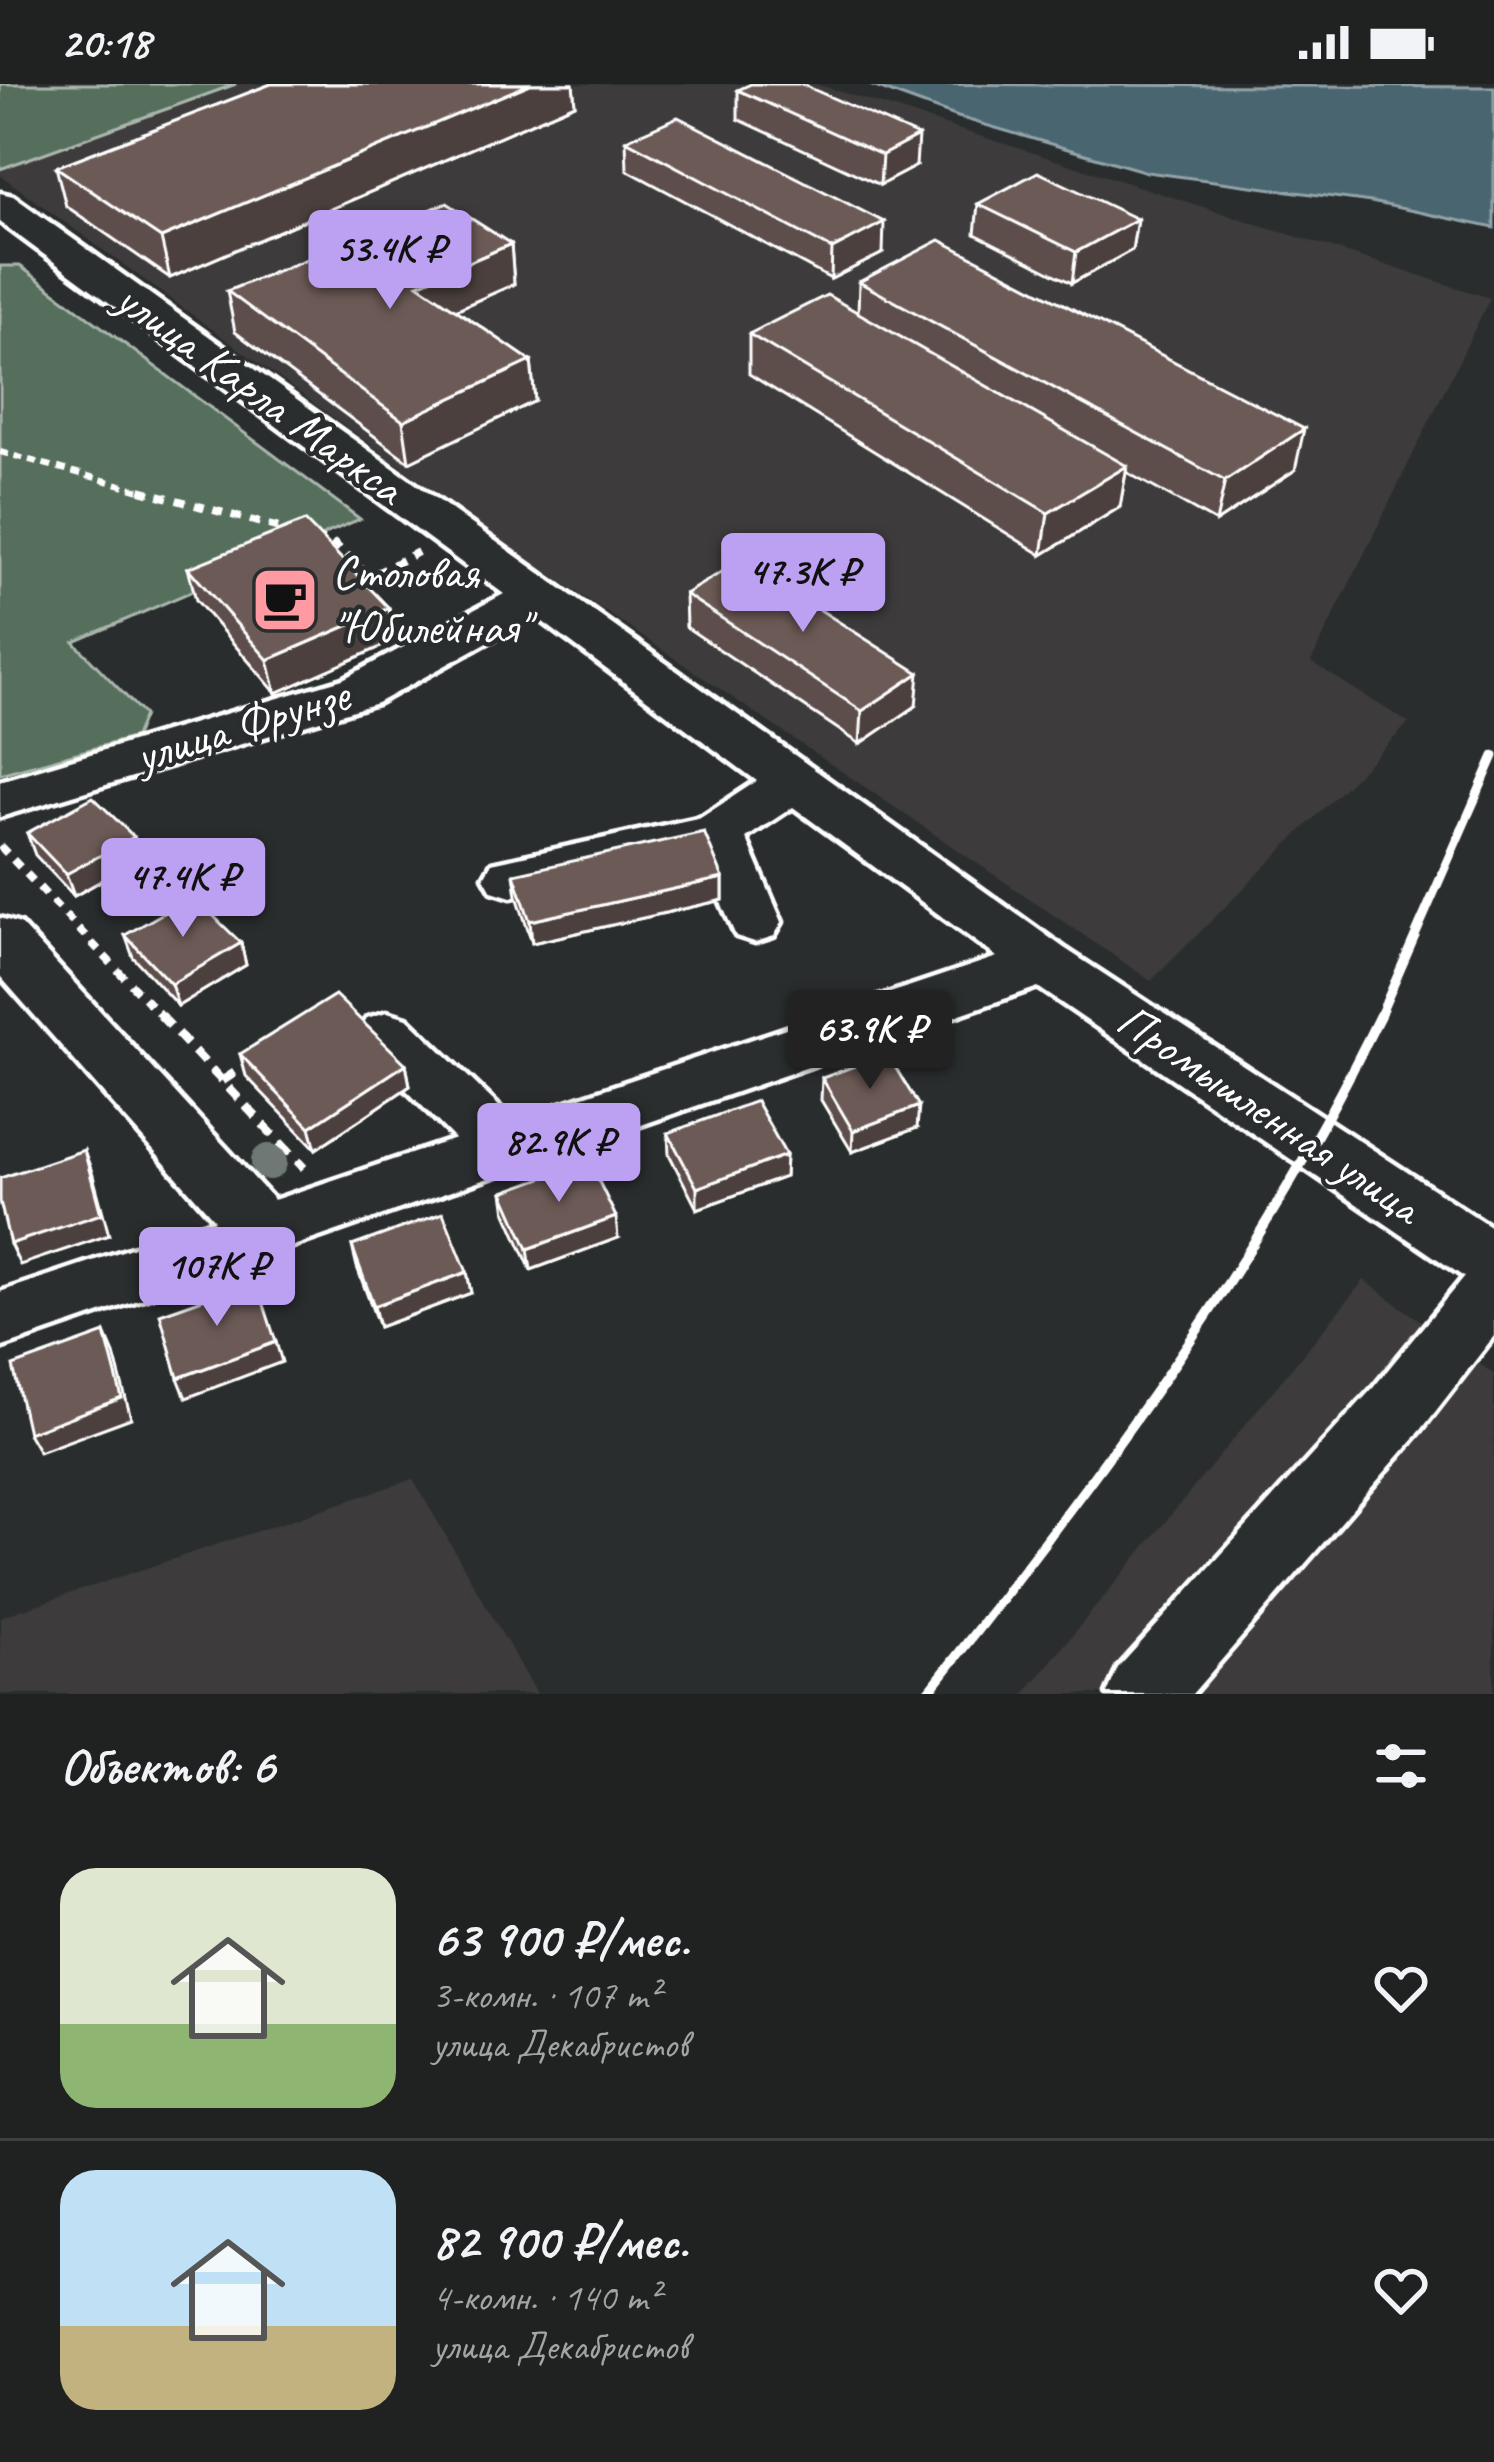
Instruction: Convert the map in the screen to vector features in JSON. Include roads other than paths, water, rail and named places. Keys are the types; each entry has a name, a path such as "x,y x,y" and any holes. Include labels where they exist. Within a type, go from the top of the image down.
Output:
{"street":[{"name":"улица Карла Маркса","path":"0,204 20,238 453,533 1044,963"},
{"name":"улица Фрунзе","path":"0,799 360,691 538,595"},
{"path":"511,877 717,832 794,781"},
{"path":"717,832 755,922"},
{"path":"0,939 263,1230"},
{"path":"0,1320 1044,963"},
{"name":"Промышленная улица","path":"1044,963 1494,1263"},
{"path":"386,1034 503,1148"},
{"path":"1144,1694 1397,1409 1494,1288"}],"water":[{"path":"867,84 1494,87 1494,228 1371,202 1147,172 958,117"}],"railway":[{"path":"1379,1018 1494,756"},
{"path":"927,1694 1172,1367 1282,1197 1380,1015"}],"place":[{"name":"Столовая \"Юбилейная\"","path":"285,600"}]}
